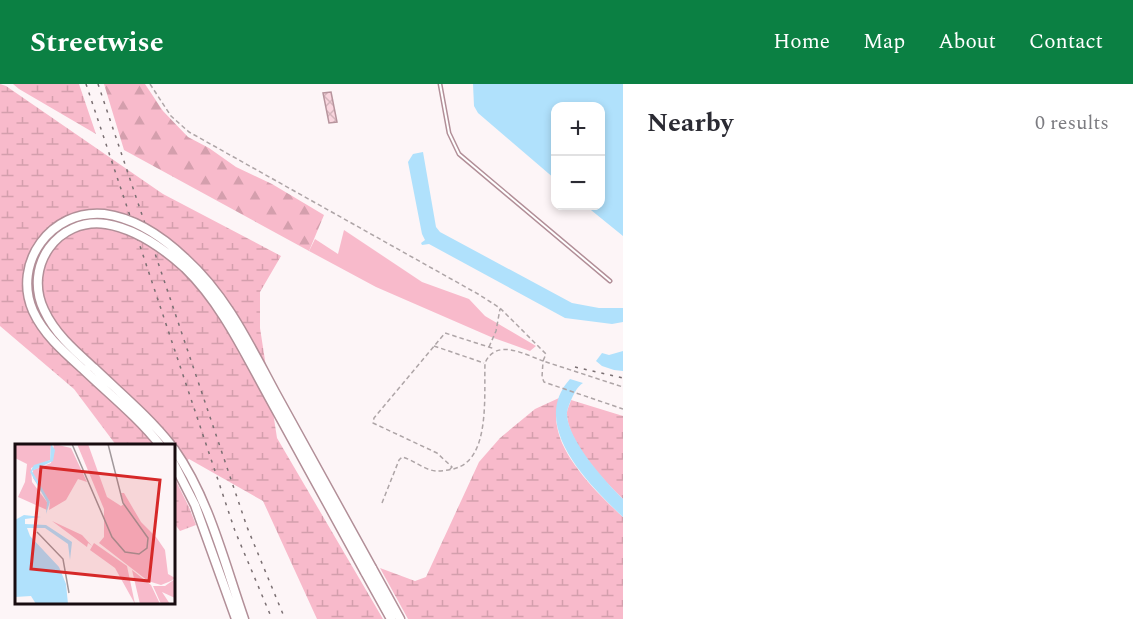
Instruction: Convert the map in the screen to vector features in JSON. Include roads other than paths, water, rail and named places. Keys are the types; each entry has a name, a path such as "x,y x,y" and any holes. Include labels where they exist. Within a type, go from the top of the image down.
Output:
{"highway":[{"path":"159,444 139,421 55,343 43,328 32,307 27,280 32,257 46,235 68,220 98,214 135,223 152,232 177,251 209,282 235,319 369,570 391,619"},
{"path":"170,444 152,422 64,340 43,308 37,283 42,258 57,238 74,228 105,224 141,236 173,258 204,289 233,332 369,570 400,619"},
{"path":"176,454 236,619"},
{"path":"176,466 184,472 206,508 244,619"}],"lane":[{"path":"440,84 449,133 459,154 610,281"}],"water":[{"path":"473,84 623,84 623,236 591,210 605,210 605,102 551,102 551,176 478,113 474,106"},
{"path":"423,152 436,227 440,232 572,303 599,308 623,308 623,322 612,324 565,318 429,244 422,245 421,243 425,240 408,162 413,154"},
{"path":"623,351 623,371 602,366 596,361 602,353 609,355"},
{"path":"570,379 583,383 575,392 570,403 567,412 568,422 588,459 623,499 623,517 581,472 568,454 560,435 556,416 559,397"}],"railway":[{"path":"86,84 235,531 272,619"},
{"path":"98,84 247,527 285,619"},
{"path":"575,367 623,378"}]}
